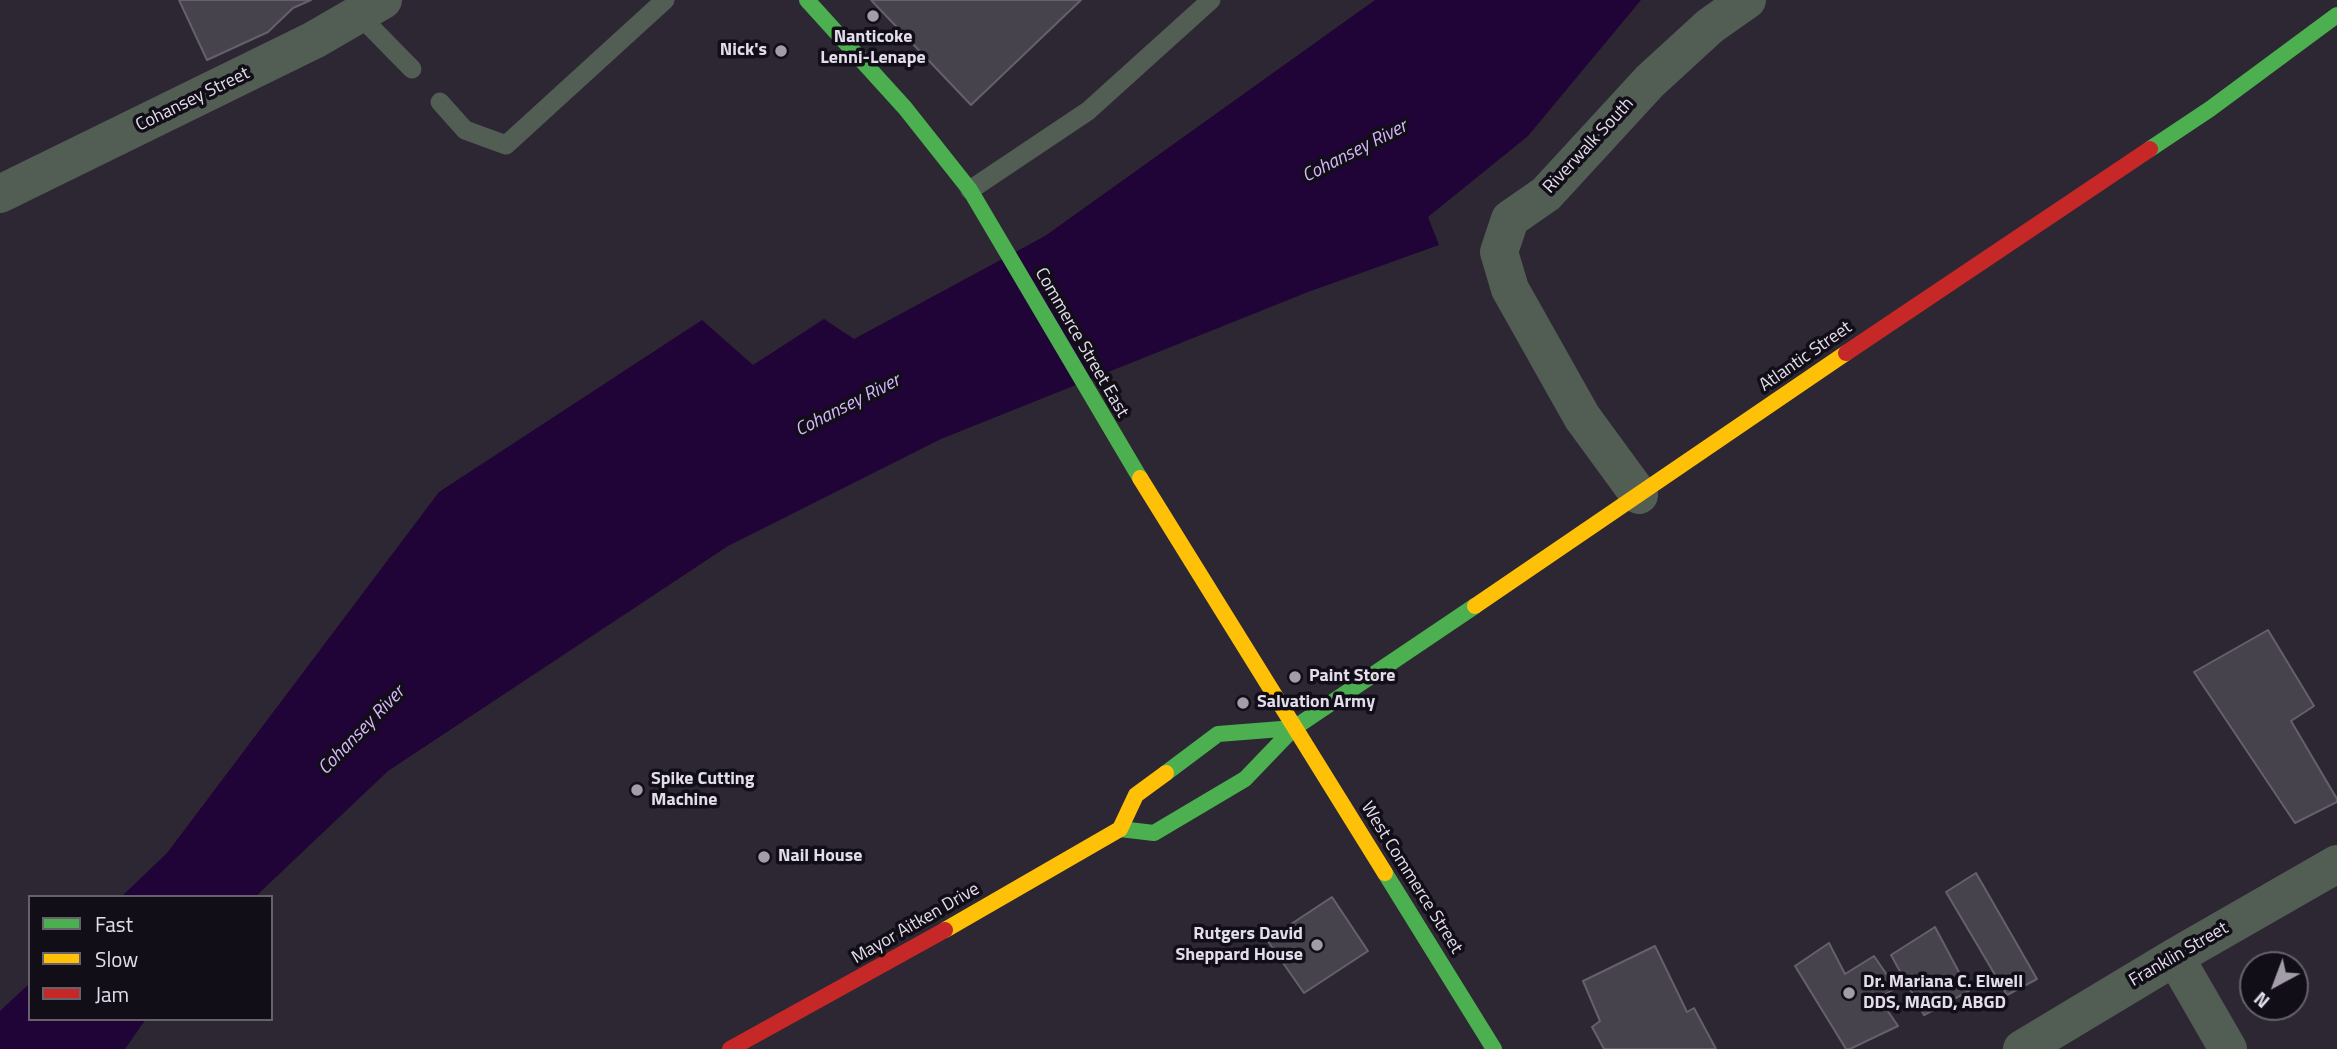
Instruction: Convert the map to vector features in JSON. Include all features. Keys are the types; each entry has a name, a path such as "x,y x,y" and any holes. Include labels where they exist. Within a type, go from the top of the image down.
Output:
{"street":[{"name":"Commerce Street East","path":"807,0 905,108 970,190 1120,446 1294,728"},
{"name":"Riverwalk South","path":"1639,495 1582,417 1510,289 1499,252 1510,219 1546,194 1650,81 1680,53 1710,26 1747,0"},
{"name":"Cohansey Street","path":"0,194 289,53 371,7"},
{"name":"Atlantic Street","path":"1294,728 2210,109 2337,15"},
{"path":"1294,728 1245,779 1154,833 1120,829 1136,795 1218,734 1294,728"},
{"name":"West Commerce Street","path":"1294,728 1494,1049"},
{"name":"Mayor Aitken Drive","path":"730,1049 893,960 1120,829"},
{"name":"Franklin Street","path":"2022,1049 2337,864"},
{"path":"2175,957 2228,1049"}],"lane":[{"path":"440,102 464,130 506,145 665,0"},
{"path":"970,190 1088,111 1211,0"},
{"path":"371,7 412,69"}],"water":[{"name":"Cohansey River","path":"1375,0 1641,0 1528,136 1428,217 1439,245 1308,292 941,439 728,546 388,771 257,895 123,895 167,853 439,492 702,320 753,365 824,319 854,339 1045,236"},
{"path":"28,985 28,1021 145,1021 125,1049 0,1049 0,1011"}],"building":[{"path":"179,0 311,0 293,8 268,32 207,60"},
{"path":"871,0 1081,0 971,105"},
{"path":"2268,630 2314,706 2291,721 2337,799 2337,802 2295,823 2194,672"},
{"path":"1976,873 2037,979 2007,995 1946,892"},
{"name":"Rutgers David Sheppard House","path":"1332,897 1368,951 1304,993 1267,940"},
{"path":"1935,927 1969,991 1924,1015 1891,955"},
{"name":"Dr. Mariana C. Elwell DDS, MAGD, ABGD","path":"1829,943 1845,974 1874,956 1896,988 1879,998 1898,1026 1850,1049 1846,1049 1795,966"},
{"path":"1655,946 1687,1012 1694,1008 1716,1049 1604,1049 1592,1027 1600,1021 1583,981"}],"traffic: fast":[{"path":"807,0 905,108 970,190 1140,478"},
{"path":"2150,149 2210,109 2337,15"},
{"path":"1120,829 1154,833 1245,779 1294,728 1475,606"},
{"path":"1166,773 1218,734 1294,728"},
{"path":"1385,873 1494,1049"}],"traffic: slow":[{"path":"1475,606 1846,353"},
{"path":"1140,478 1385,873"},
{"path":"945,930 1120,829 1136,795 1166,773"}],"traffic: jam":[{"path":"1846,353 2150,149"},
{"path":"730,1049 945,930"}],"place":[{"name":"Nanticoke Lenni-Lenape","path":"873,16"},
{"name":"Nick's","path":"781,51"},
{"name":"Paint Store","path":"1295,677"},
{"name":"Salvation Army","path":"1243,703"},
{"name":"Spike Cutting Machine","path":"637,790"},
{"name":"Nail House","path":"764,857"},
{"name":"Rutgers David Sheppard House","path":"1317,945"},
{"name":"Dr. Mariana C. Elwell DDS, MAGD, ABGD","path":"1849,993"}]}
